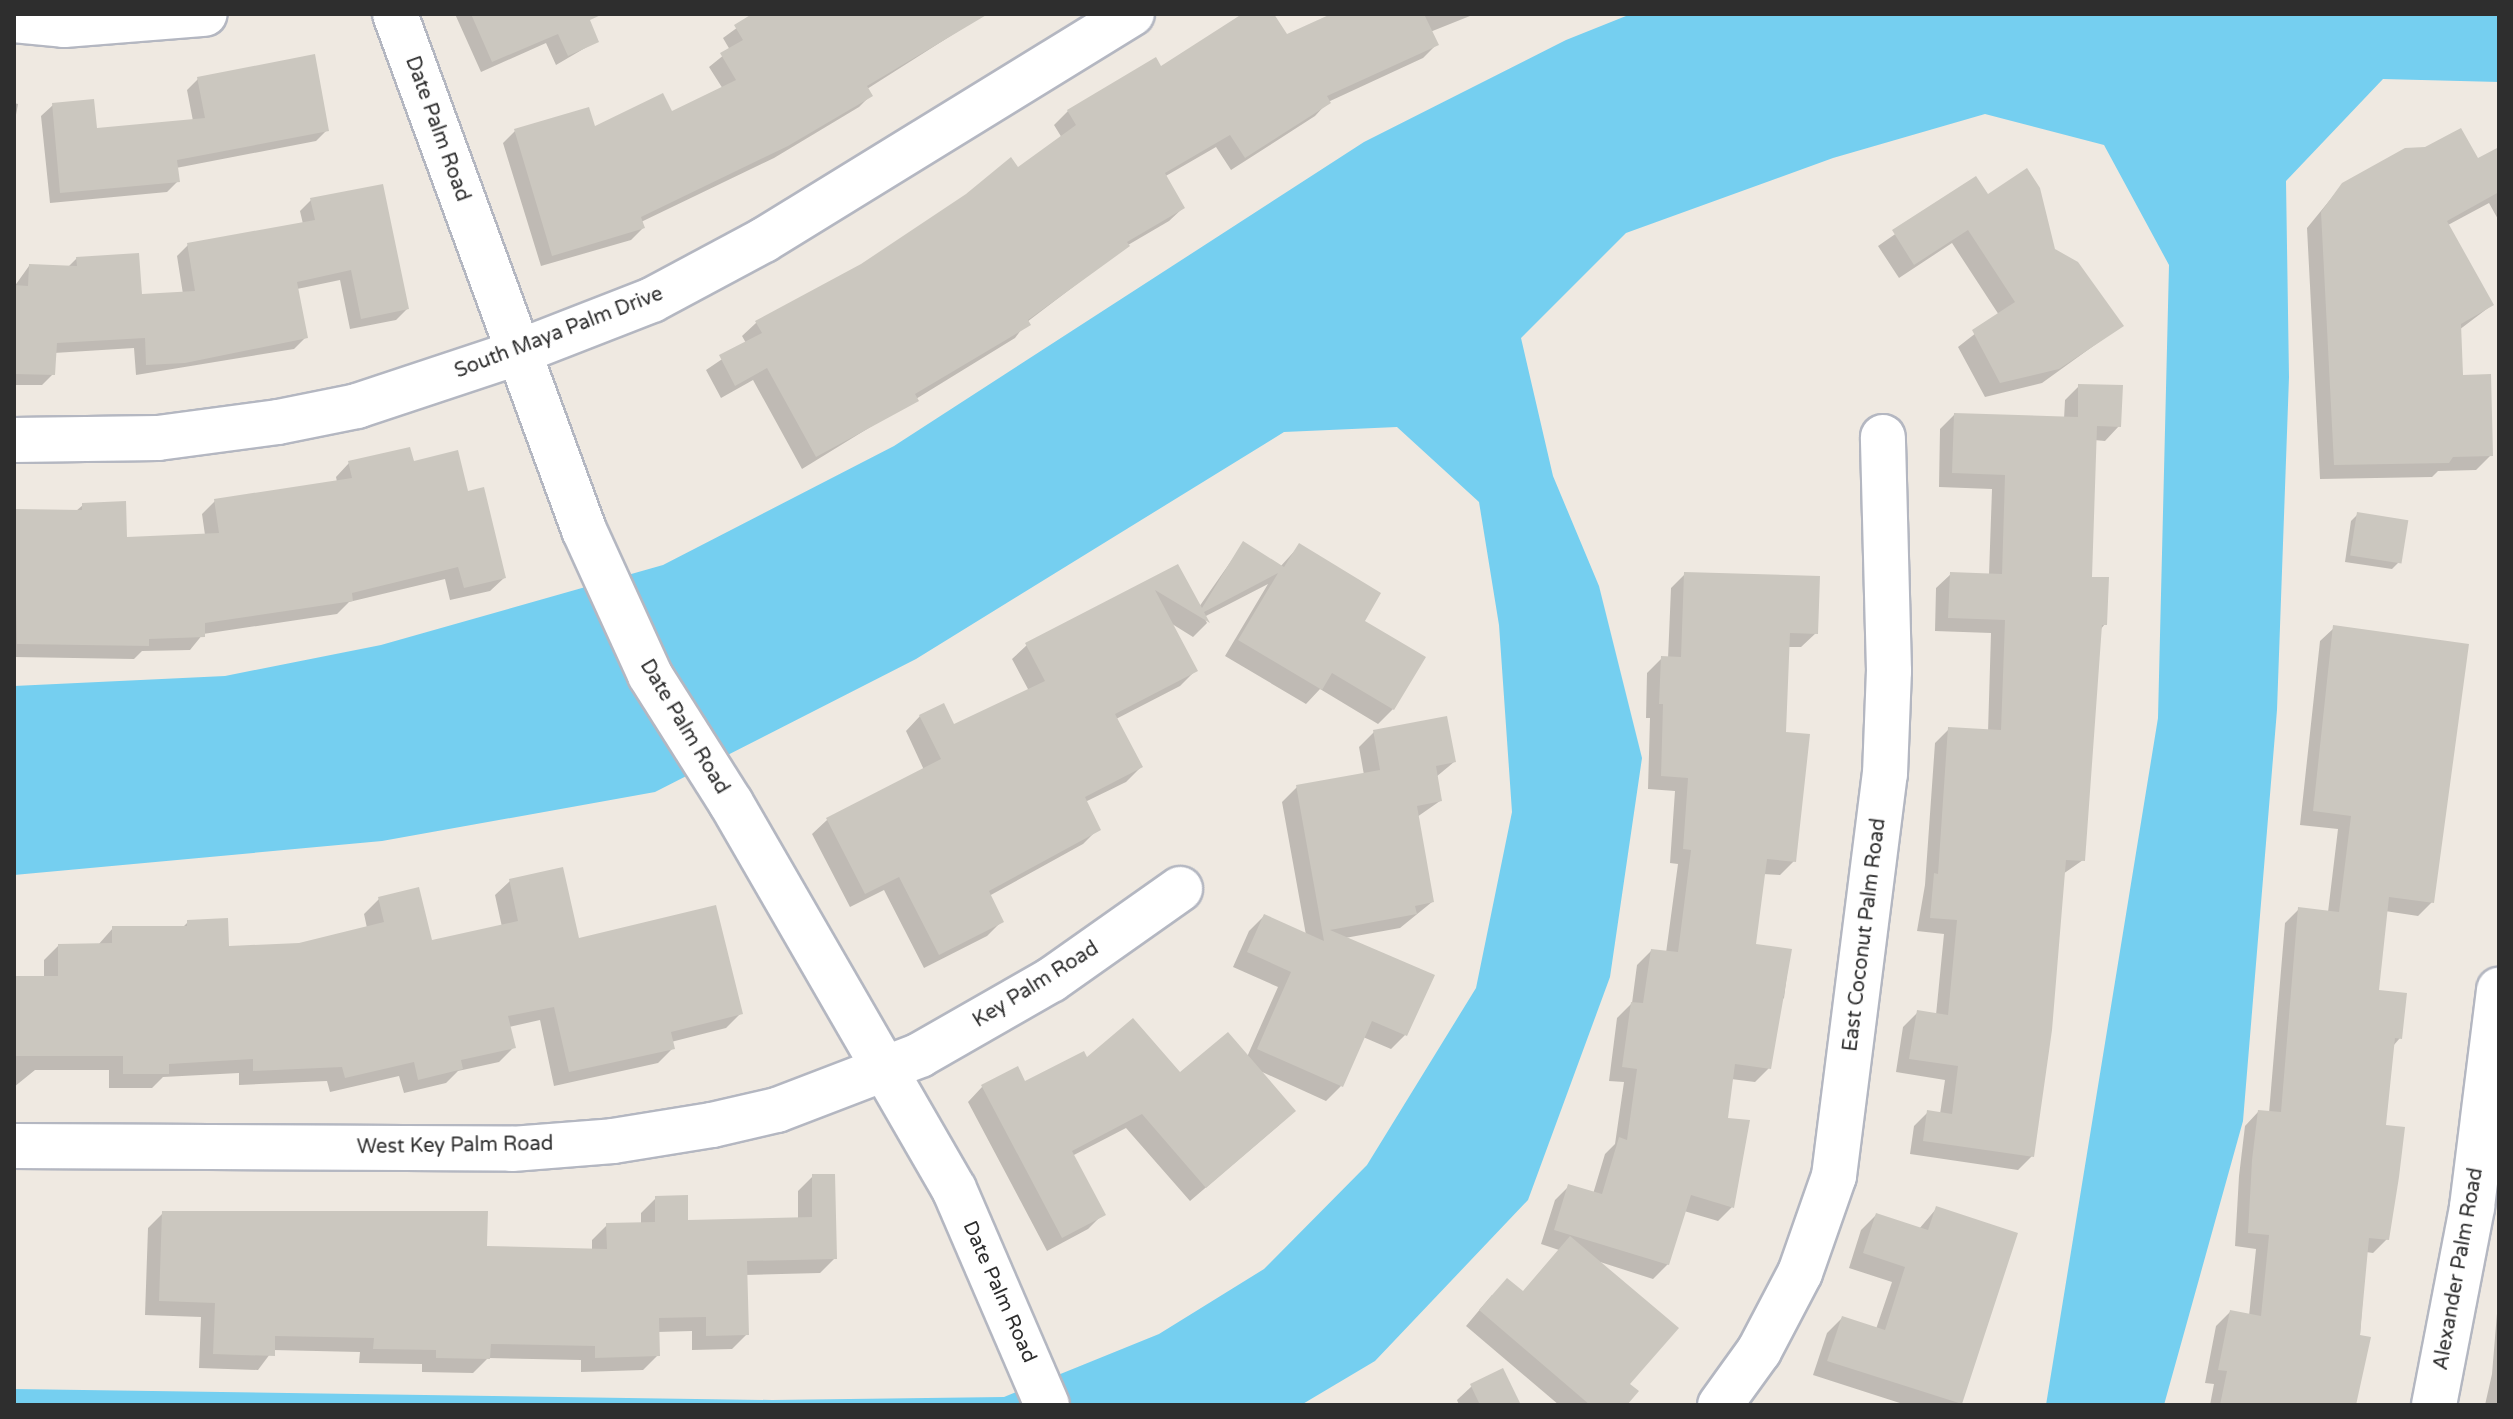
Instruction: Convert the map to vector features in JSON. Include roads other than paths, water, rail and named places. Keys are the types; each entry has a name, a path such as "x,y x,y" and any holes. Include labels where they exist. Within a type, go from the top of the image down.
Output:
{"street":[{"path":"14,20 64,25 205,14"},
{"name":"Date Palm Road","path":"395,14 516,353 584,530 650,675 731,803 954,1189 1047,1405"},
{"name":"South Maya Palm Drive","path":"14,440 158,438 278,422 357,406 516,353 652,300 764,240 1132,14"},
{"name":"East Coconut Palm Road","path":"1720,1405 1759,1351 1800,1273 1834,1176 1885,774 1889,671 1883,437"},
{"name":"Key Palm Road","path":"887,1070 1051,980 1180,889"},
{"name":"Alexander Palm Road","path":"2434,1405 2472,1207 2499,990"},
{"name":"West Key Palm Road","path":"14,1146 512,1149 613,1141 777,1110 887,1070"}],"water":[{"path":"1631,14 2499,14 2499,82 2383,79 2286,181 2289,377 2277,710 2243,1121 2164,1405 2046,1405 2158,718 2169,265 2104,145 1985,114 1833,158 1626,233 1521,338 1553,476 1599,586 1642,758 1610,977 1528,1200 1375,1361 1301,1405 14,1405 14,1389 772,1400 1004,1397 1159,1334 1264,1269 1367,1165 1476,988 1512,812 1499,625 1479,502 1397,427 1284,432 916,659 655,792 382,841 14,875 14,686 225,676 381,645 663,565 894,446 1364,142 1566,40"}]}
